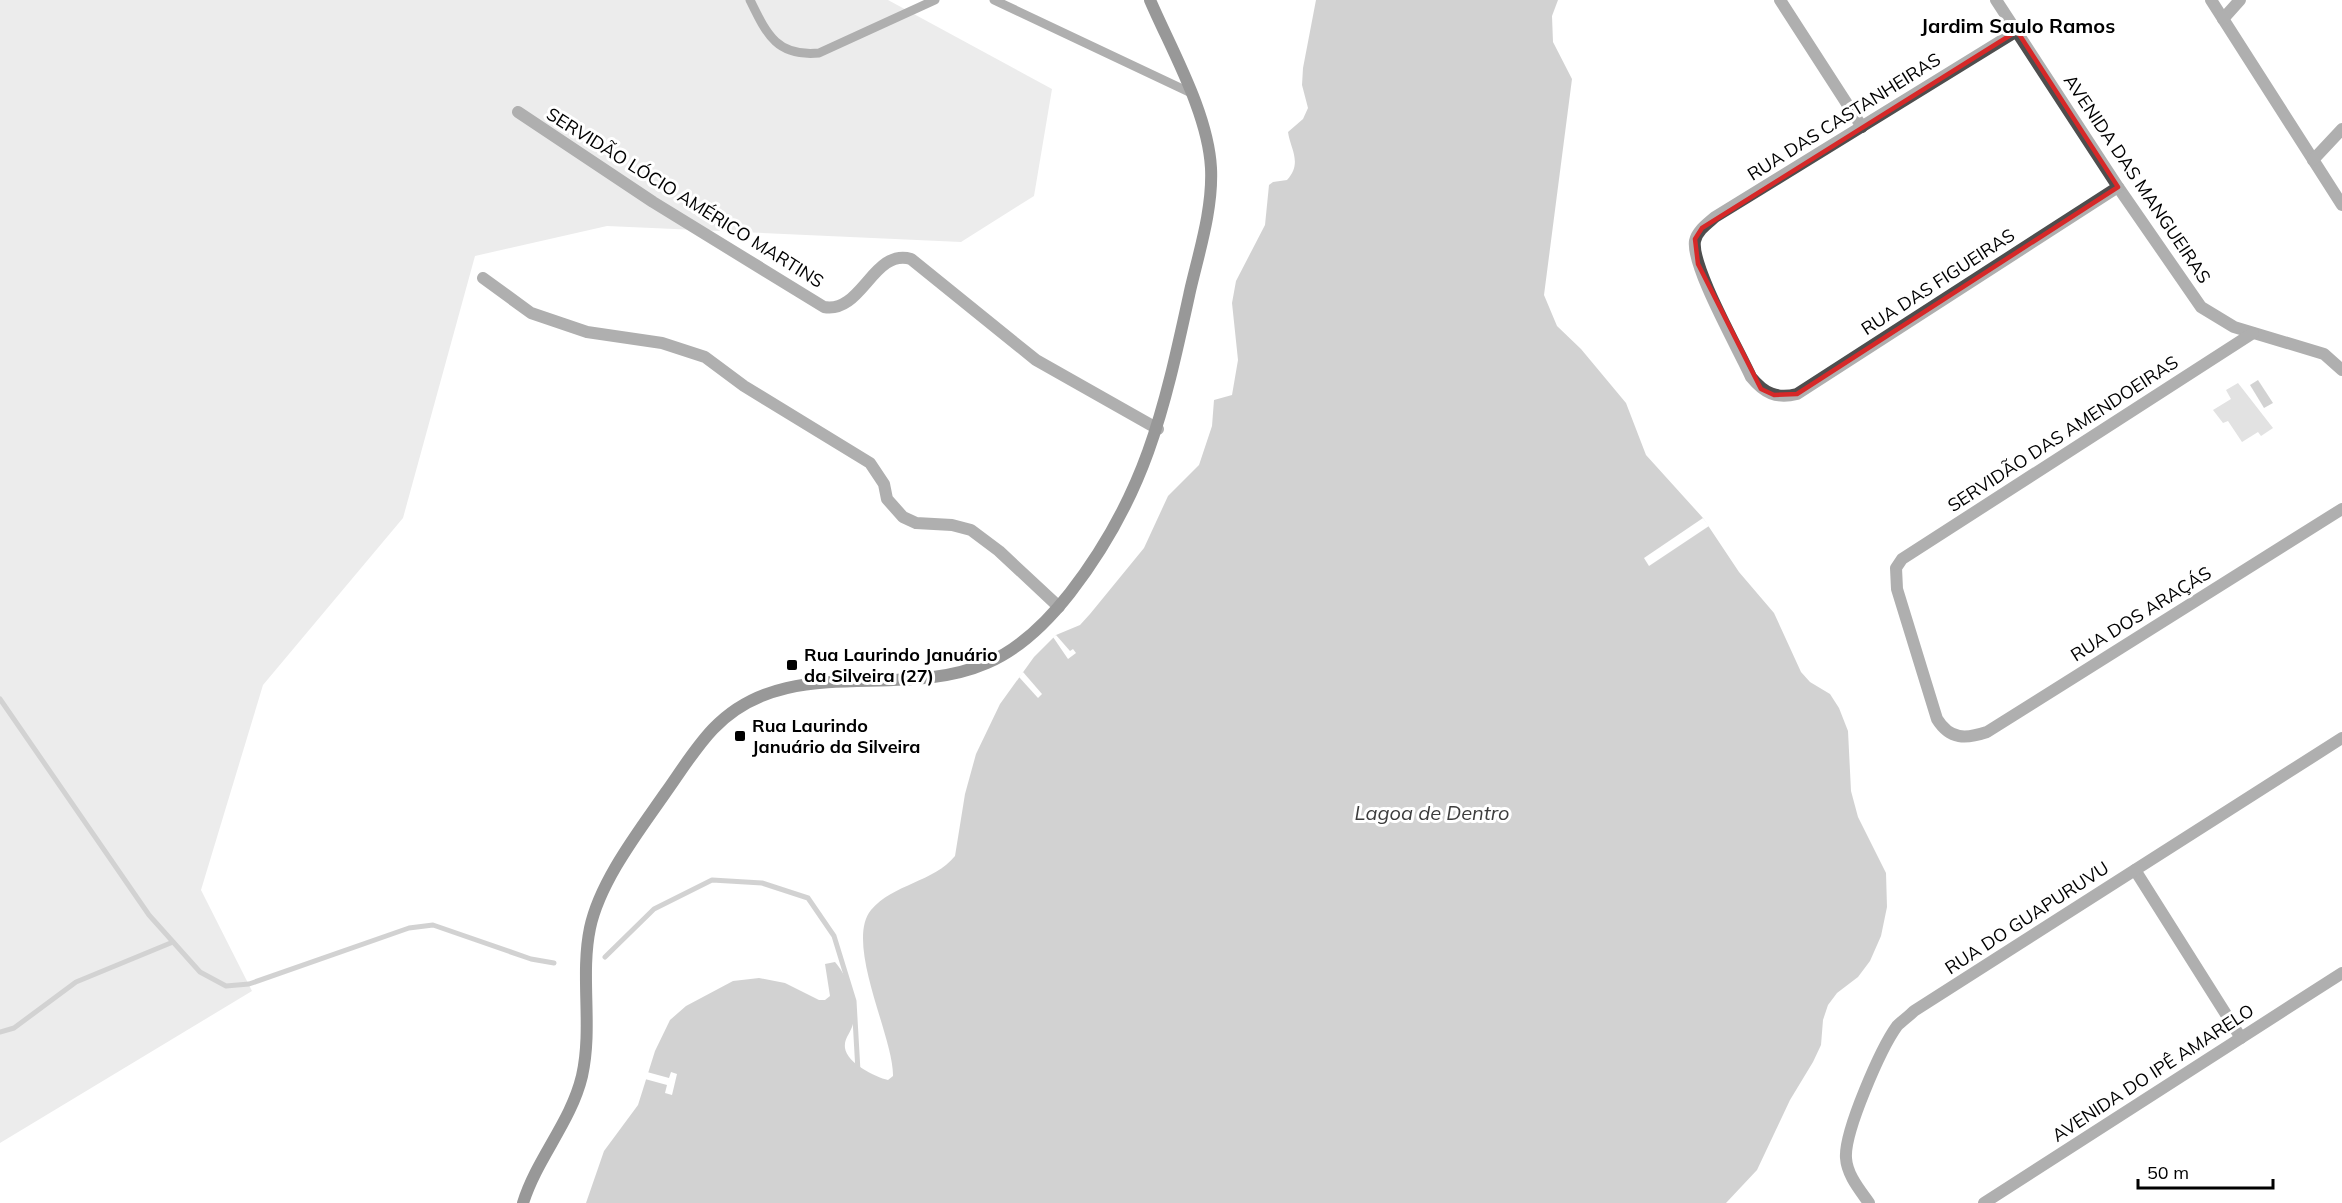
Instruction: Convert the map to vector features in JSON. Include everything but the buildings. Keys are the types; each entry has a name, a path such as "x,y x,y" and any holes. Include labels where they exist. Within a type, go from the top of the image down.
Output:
{"main road":[{"path":"523,1203 537,1170 567,1118 582,1073 587,1025 588,947 596,907 640,830 710,732 728,714 748,702 795,686 849,680 923,679 971,670 1011,650 1032,634 1059,607 1100,550 1124,510 1158,429 1209,199 1211,170 1208,146 1189,92 1150,0"}],"street":[{"path":"1780,0 1862,127"},
{"name":"AVENIDA DAS MANGUEIRAS","path":"1996,0 2118,187 2201,307 2216,318 2253,333 2310,348 2334,360 2342,370"},
{"path":"2211,0 2342,206"},
{"path":"2223,19 2240,0"},
{"name":"RUA DAS CASTANHEIRAS","path":"1774,396 1761,389 1751,377 1698,264 1695,239 1702,228 1715,217 2016,31"},
{"name":"SERVIDÃO LÓCIO AMÉRICO MARTINS","path":"518,112 653,202 824,307 834,309 846,303 890,260 900,256 911,260 1036,360 1158,429"},
{"path":"2313,160 2342,129"},
{"name":"RUA DAS FIGUEIRAS","path":"1774,396 1797,394 2118,187"},
{"path":"483,279 531,313 586,332 662,343 705,357 744,386 870,463 884,484 887,498 903,517 916,523 952,525 971,530 1007,558 1059,607"},
{"name":"SERVIDÃO DAS AMENDOEIRAS","path":"1955,736 1944,730 1938,719 1897,589 1896,568 1902,559 2253,333"},
{"name":"RUA DOS ARAÇÁS","path":"1955,736 1970,738 1987,732 2342,508"},
{"name":"RUA DO GUAPURUVU","path":"1869,1203 1851,1177 1846,1161 1846,1144 1850,1127 1898,1025 1914,1011 2342,738"},
{"path":"2135,870 2241,1038"},
{"name":"AVENIDA DO IPÊ AMARELO","path":"1984,1203 2342,974"}],"lane":[{"path":"750,0 760,22 783,50 800,55 819,53 935,0"},
{"path":"994,0 1189,92"}],"highlighted area":[{"path":"2017,31 2118,187 1797,394 1774,395 1761,389 1698,264 1695,239 1702,228"}],"shaded area":[{"path":"0,0 888,0 1052,89 1034,196 961,242 607,226 475,256 403,518 263,685 201,890 252,991 0,1143"}],"water":[{"name":"Lagoa de Dentro","path":"1316,0 1558,0 1552,16 1553,42 1572,79 1544,295 1557,326 1581,349 1626,403 1646,455 1703,518 1739,572 1774,613 1801,672 1810,682 1830,694 1839,708 1848,731 1851,791 1858,817 1886,873 1887,907 1881,936 1870,961 1858,977 1837,993 1828,1005 1823,1020 1821,1045 1790,1100 1757,1170 1726,1203 586,1203 604,1151 638,1105 655,1051 670,1020 686,1006 733,981 759,978 785,983 819,1000 825,1000 830,996 825,964 835,962 848,984 854,1001 854,1019 845,1045 847,1054 869,1073 888,1080 893,1076 891,1059 866,967 863,945 864,925 871,910 880,901 936,872 955,856 965,794 976,754 1000,704 1034,657 1056,635 1080,625 1090,614 1144,548 1168,496 1199,465 1212,426 1214,400 1232,395 1238,360 1232,303 1236,281 1265,225 1269,185 1273,182 1287,180 1294,168 1294,156 1288,132 1303,119 1308,108 1302,85 1303,68"},
{"path":"2258,380 2273,403 2264,408 2250,385"}],"pier":[{"path":"1703,518 1709,526 1649,566 1644,558"},
{"path":"1056,635 1070,651 1073,649 1076,653 1068,659 1053,637"},
{"path":"1023,672 1042,694 1038,698 1019,677"},
{"path":"647,1072 669,1078 671,1072 677,1074 672,1095 665,1093 667,1085 645,1079"}],"waterway":[{"path":"0,699 149,915 200,972 226,986 249,984 409,928 433,925 531,959 554,963"},
{"path":"605,957 654,909 712,880 762,883 808,898 834,936 854,1001 858,1071"},
{"path":"0,1032 14,1028 76,982 173,942"}],"place":[{"name":"Rua Laurindo Januário da Silveira (27)","path":"792,665"},
{"name":"Rua Laurindo Januário da Silveira","path":"740,736"}],"district":[{"name":"Jardim Saulo Ramos","path":"2018,26"}]}
